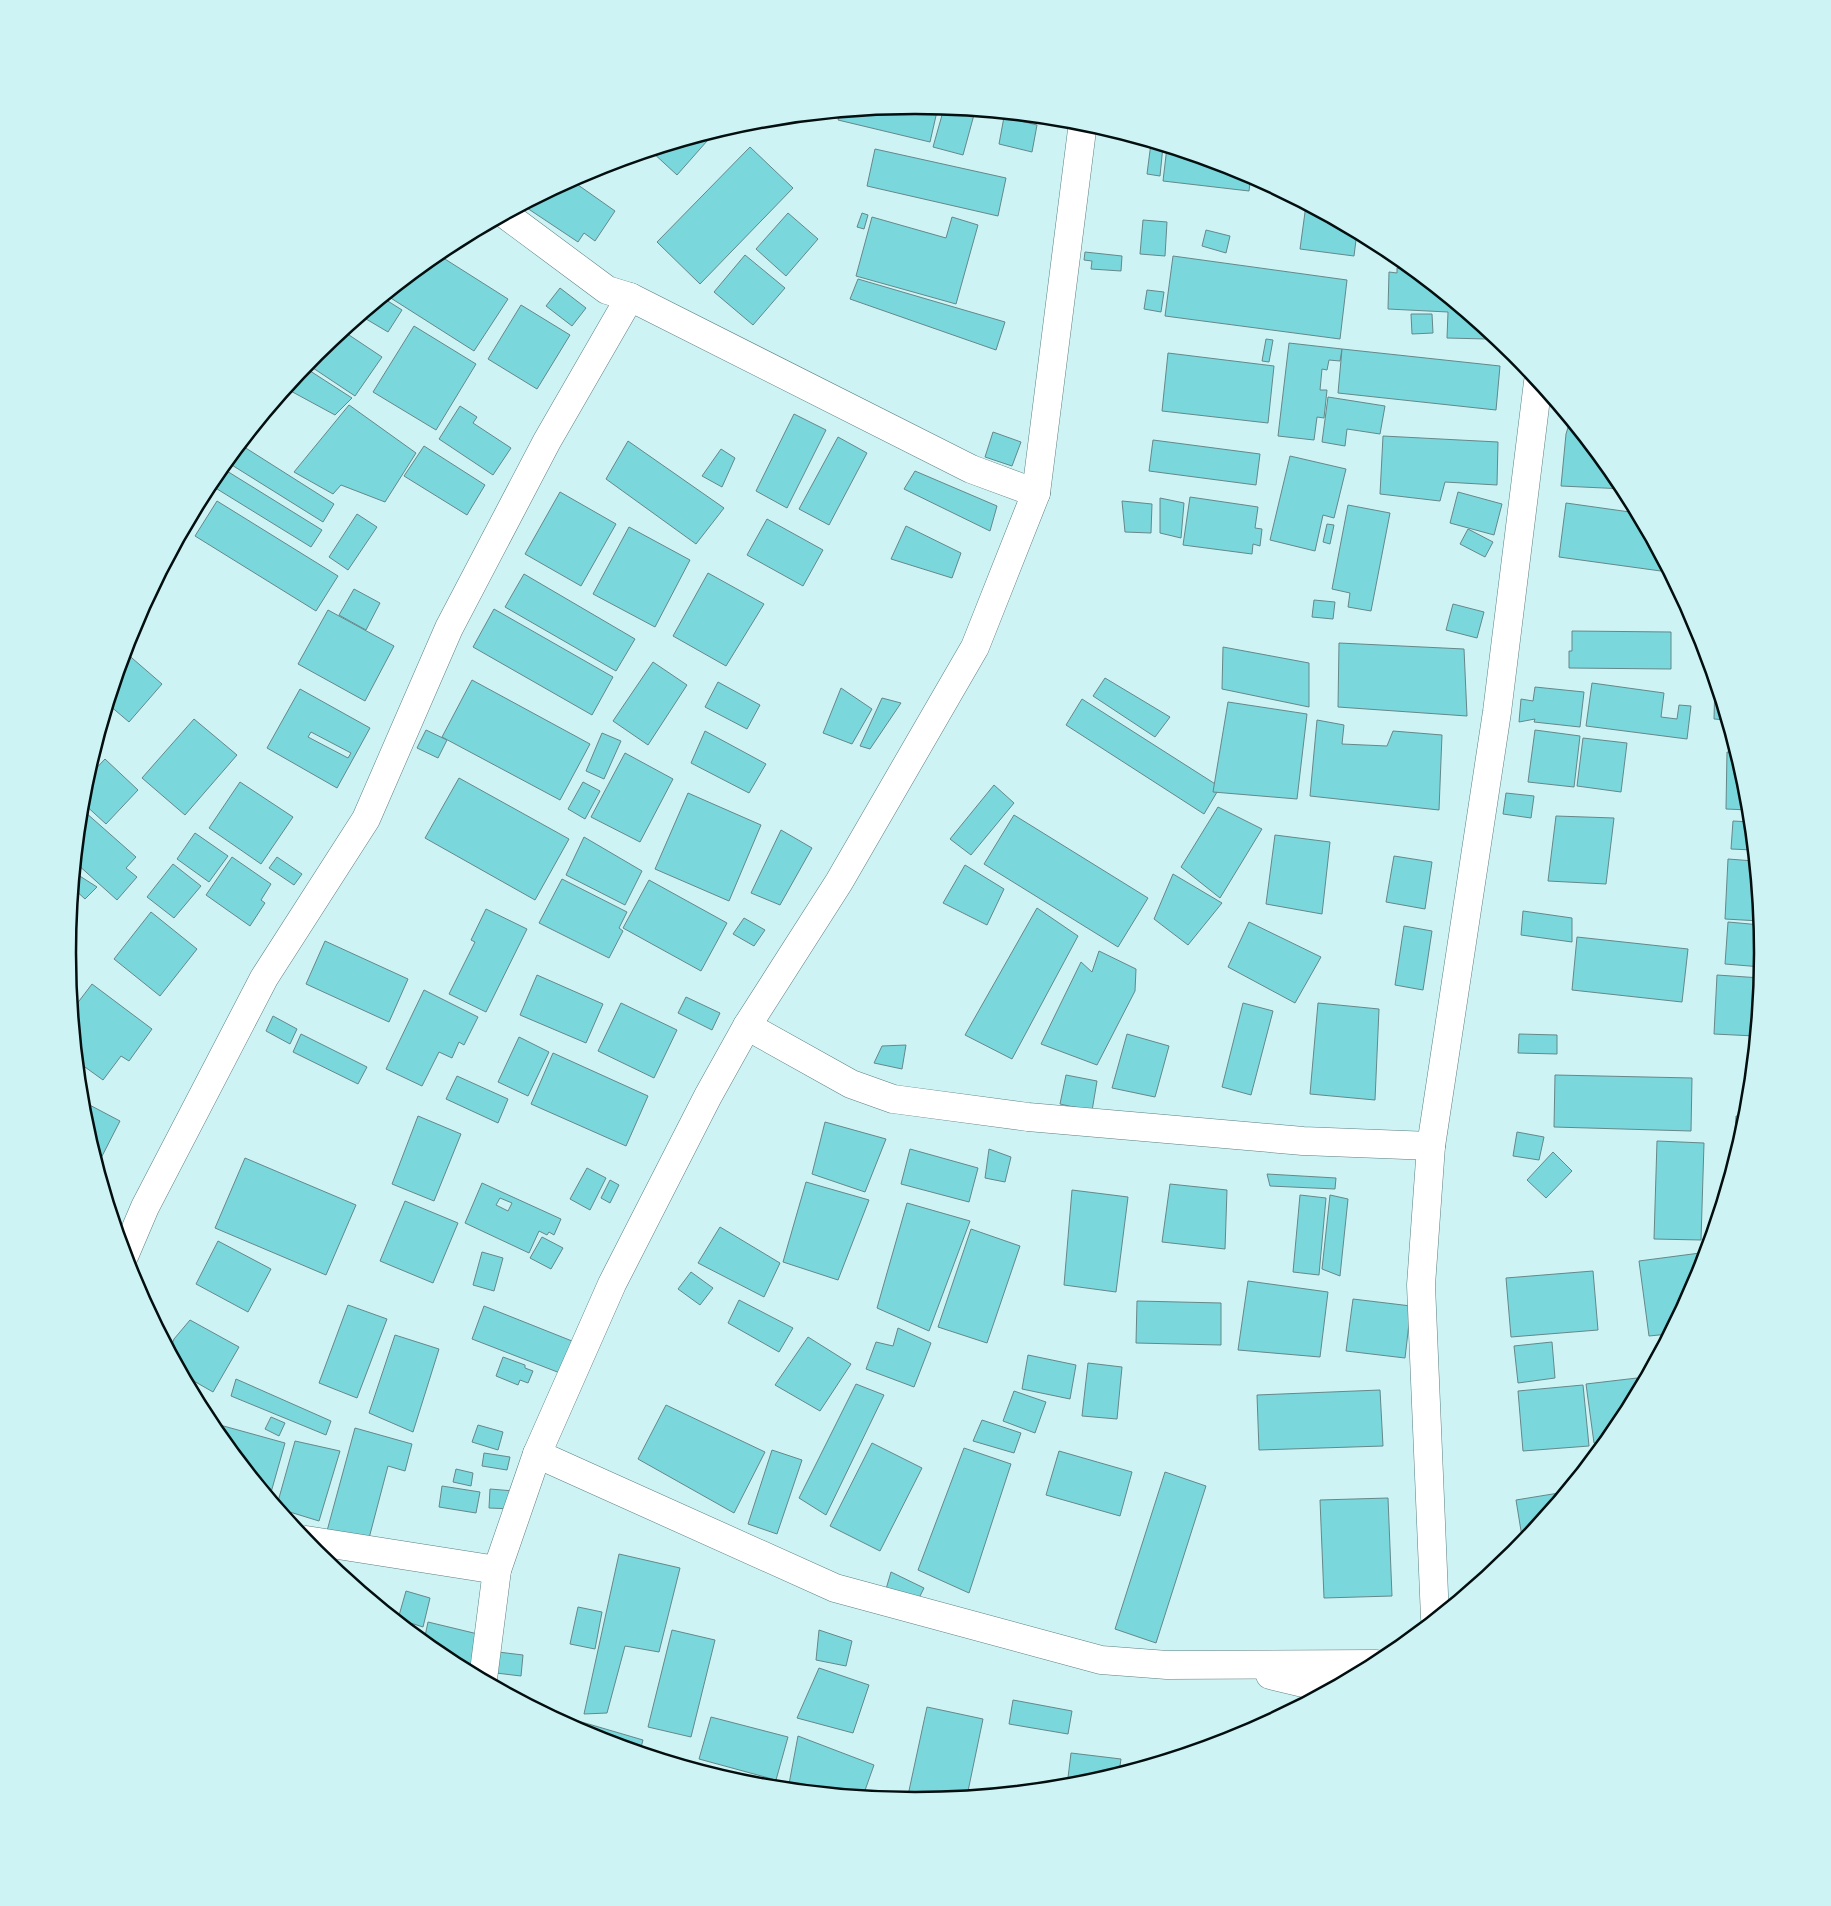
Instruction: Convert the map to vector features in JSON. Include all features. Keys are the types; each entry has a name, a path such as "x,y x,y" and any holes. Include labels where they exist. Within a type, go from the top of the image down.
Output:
{"street":[{"path":"484,1672 497,1570 537,1454 612,1284 708,1096 747,1026 838,882 975,647 1036,493 1082,131"},
{"path":"510,218 607,290 630,297 971,469 1036,493"},
{"path":"129,1245 145,1207 264,978 366,819 449,628 547,441 630,297"},
{"path":"1435,1612 1421,1285 1431,1146 1497,712 1537,390"},
{"path":"747,1026 851,1084 893,1099 1028,1117 1303,1141 1431,1146"},
{"path":"537,1454 835,1588 1101,1660 1167,1665 1361,1664"},
{"path":"318,1542 497,1570"},
{"path":"1232,1665 1321,1687"}],"building":[{"path":"936,115 930,142 838,120 838,118 861,116"},
{"path":"942,115 974,116 963,155 933,147"},
{"path":"1004,119 1037,125 1032,152 999,144"},
{"path":"708,140 677,175 655,155"},
{"path":"750,147 793,188 700,284 657,242"},
{"path":"1150,147 1162,151 1160,176 1147,174"},
{"path":"875,149 1006,178 998,216 867,186"},
{"path":"1166,152 1250,184 1249,191 1163,181"},
{"path":"578,185 615,211 595,241 584,233 578,242 528,209"},
{"path":"1305,210 1356,239 1354,256 1300,249"},
{"path":"788,213 818,239 786,276 756,249"},
{"path":"862,213 868,215 864,229 857,227"},
{"path":"872,217 946,238 952,217 978,225 956,304 856,276"},
{"path":"1143,220 1167,222 1165,256 1140,254"},
{"path":"1206,230 1230,236 1226,253 1202,246"},
{"path":"1085,252 1122,256 1121,271 1091,269 1092,261 1084,260"},
{"path":"745,255 785,288 753,325 714,292"},
{"path":"1173,256 1347,280 1340,339 1165,316"},
{"path":"444,259 508,299 474,351 391,298"},
{"path":"1397,268 1400,268 1426,287 1487,339 1447,338 1448,312 1388,309 1389,272 1397,273"},
{"path":"858,279 1005,322 996,350 850,299"},
{"path":"560,288 586,308 572,326 546,306"},
{"path":"1147,290 1164,292 1161,312 1144,309"},
{"path":"388,301 402,310 388,332 366,319"},
{"path":"521,305 570,335 537,389 488,359"},
{"path":"1411,314 1432,314 1433,333 1412,334"},
{"path":"414,326 476,364 436,430 373,392"},
{"path":"349,335 382,357 355,396 314,369"},
{"path":"1266,339 1273,340 1269,362 1262,361"},
{"path":"1289,343 1342,349 1340,361 1329,360 1327,370 1322,369 1320,390 1327,390 1324,418 1317,417 1314,440 1278,436"},
{"path":"1342,349 1500,366 1496,410 1338,393"},
{"path":"1168,353 1274,366 1268,423 1162,411"},
{"path":"311,372 352,398 335,415 292,392"},
{"path":"1328,397 1385,406 1380,434 1347,429 1345,446 1322,442"},
{"path":"349,405 416,453 385,502 341,485 333,494 294,472"},
{"path":"460,406 477,417 473,423 511,448 493,475 439,439"},
{"path":"794,414 826,430 787,508 756,491"},
{"path":"1568,427 1614,488 1561,486"},
{"path":"993,432 1021,442 1012,466 985,457"},
{"path":"1383,436 1498,442 1497,485 1445,482 1440,501 1380,494"},
{"path":"838,437 867,453 829,525 799,509"},
{"path":"1153,440 1260,454 1256,485 1149,471"},
{"path":"628,441 724,508 696,544 606,479"},
{"path":"424,446 485,485 467,515 404,476"},
{"path":"246,448 334,504 323,522 233,466"},
{"path":"721,449 735,458 722,487 702,476"},
{"path":"1290,456 1346,469 1334,518 1323,515 1315,551 1270,540"},
{"path":"915,471 997,506 990,531 904,489"},
{"path":"229,472 322,530 311,547 217,489"},
{"path":"560,492 616,524 581,586 525,554"},
{"path":"1458,492 1502,504 1494,535 1450,523"},
{"path":"1190,497 1258,507 1255,528 1262,529 1260,546 1253,544 1252,554 1183,545"},
{"path":"1160,498 1184,503 1181,538 1160,533"},
{"path":"217,501 338,576 316,611 195,536"},
{"path":"1122,501 1152,504 1151,533 1125,532"},
{"path":"1566,503 1629,512 1662,571 1559,557"},
{"path":"1348,505 1390,513 1371,611 1348,607 1350,593 1332,589"},
{"path":"357,514 377,527 348,570 329,557"},
{"path":"767,519 823,550 803,586 747,555"},
{"path":"1327,524 1334,525 1330,544 1323,542"},
{"path":"906,526 961,553 952,578 891,559"},
{"path":"629,527 690,560 655,627 593,594"},
{"path":"1468,529 1493,542 1485,557 1460,544"},
{"path":"708,573 764,604 726,666 673,636"},
{"path":"524,574 635,639 616,671 505,607"},
{"path":"354,589 380,603 366,630 339,615"},
{"path":"1314,600 1335,602 1333,619 1312,617"},
{"path":"1453,604 1484,612 1477,638 1446,630"},
{"path":"494,609 613,677 592,715 473,647"},
{"path":"328,610 394,646 365,701 298,664"},
{"path":"1572,631 1671,632 1671,669 1569,668 1569,651 1572,651"},
{"path":"1339,643 1464,649 1467,716 1338,707"},
{"path":"1223,647 1309,663 1309,707 1222,689"},
{"path":"131,657 162,684 129,722 113,709"},
{"path":"653,662 687,685 648,745 613,721"},
{"path":"1105,678 1170,717 1155,737 1093,696"},
{"path":"472,680 590,744 560,800 442,737"},
{"path":"718,682 760,705 747,729 705,707"},
{"path":"1592,683 1664,693 1661,717 1677,719 1679,705 1691,706 1687,739 1586,726"},
{"path":"1535,687 1584,692 1580,727 1534,722 1535,719 1519,722 1521,699 1533,701"},
{"path":"841,688 872,709 852,744 823,733"},
{"path":"300,689 370,728 337,788 267,748","holes":["311,732 351,753 348,758 308,737"]},
{"path":"882,698 901,703 870,749 860,746"},
{"path":"1715,698 1721,720 1714,719"},
{"path":"1082,699 1220,787 1204,814 1066,725"},
{"path":"1228,702 1307,714 1297,799 1213,792"},
{"path":"194,719 237,755 185,815 142,778"},
{"path":"1317,720 1344,725 1342,744 1387,746 1393,731 1442,735 1439,810 1310,796"},
{"path":"426,730 447,740 438,758 417,748"},
{"path":"1535,730 1580,736 1574,787 1528,782"},
{"path":"705,731 766,764 749,793 691,763"},
{"path":"602,733 621,741 604,779 586,771"},
{"path":"1583,738 1627,743 1621,792 1577,786"},
{"path":"1727,752 1730,752 1742,810 1726,809"},
{"path":"625,753 673,779 640,842 591,817"},
{"path":"105,759 138,790 106,824 89,808 97,767"},
{"path":"459,778 569,839 535,900 425,838"},
{"path":"240,782 293,817 261,864 209,828"},
{"path":"583,782 600,791 585,819 568,809"},
{"path":"994,785 1014,803 971,855 950,839"},
{"path":"688,793 761,825 729,901 655,869"},
{"path":"1506,793 1534,796 1531,818 1503,814"},
{"path":"1218,807 1262,829 1220,898 1181,867"},
{"path":"88,814 136,857 126,868 137,877 117,900 81,867"},
{"path":"1014,815 1148,898 1118,947 984,864"},
{"path":"1556,816 1614,818 1606,884 1548,881"},
{"path":"1733,821 1744,822 1749,850 1731,849"},
{"path":"781,830 812,848 780,905 751,893"},
{"path":"195,833 228,856 209,882 177,859"},
{"path":"1275,835 1330,842 1322,914 1266,904"},
{"path":"584,837 642,871 625,905 566,875"},
{"path":"1394,856 1432,862 1425,909 1386,902"},
{"path":"232,857 271,884 261,900 265,903 250,926 206,895"},
{"path":"277,857 302,874 294,885 269,868"},
{"path":"1728,859 1750,861 1754,921 1725,919"},
{"path":"173,864 201,886 174,918 147,897"},
{"path":"965,865 1004,889 987,925 943,903"},
{"path":"1173,874 1222,903 1188,945 1154,919"},
{"path":"80,876 97,887 85,899 78,893"},
{"path":"562,879 627,912 619,928 623,931 609,958 539,923"},
{"path":"649,880 727,923 701,971 623,928"},
{"path":"1037,908 1078,936 1012,1059 965,1035"},
{"path":"486,909 527,929 486,1012 449,994 475,942 471,940"},
{"path":"1523,911 1572,918 1572,942 1521,935"},
{"path":"151,912 197,949 160,996 114,959"},
{"path":"744,918 765,930 754,946 733,934"},
{"path":"1249,922 1321,957 1295,1003 1228,967"},
{"path":"1728,922 1754,924 1755,966 1725,964"},
{"path":"1404,926 1432,931 1423,990 1395,985"},
{"path":"1577,937 1688,949 1682,1002 1572,990"},
{"path":"325,941 408,979 389,1022 306,984"},
{"path":"1099,951 1136,969 1135,991 1097,1065 1041,1044 1081,962 1092,972"},
{"path":"537,975 603,1004 586,1043 520,1015"},
{"path":"1717,975 1754,978 1750,1036 1714,1034"},
{"path":"92,984 152,1029 129,1061 121,1056 103,1080 83,1066 78,1003"},
{"path":"424,990 478,1017 464,1045 459,1042 452,1058 439,1052 422,1086 386,1069"},
{"path":"686,997 720,1013 712,1030 678,1013"},
{"path":"621,1003 677,1030 654,1078 598,1051"},
{"path":"1243,1003 1273,1011 1251,1095 1222,1087"},
{"path":"1318,1003 1379,1009 1375,1100 1310,1094"},
{"path":"273,1016 297,1029 290,1044 266,1031"},
{"path":"301,1034 367,1067 358,1084 293,1052"},
{"path":"1127,1034 1169,1046 1155,1097 1112,1088"},
{"path":"1519,1034 1557,1035 1557,1054 1518,1053"},
{"path":"519,1037 549,1052 528,1096 498,1082"},
{"path":"906,1045 902,1069 874,1063 882,1046"},
{"path":"553,1053 648,1096 626,1146 531,1104"},
{"path":"1066,1075 1097,1081 1092,1111 1060,1104"},
{"path":"1555,1075 1692,1078 1691,1131 1554,1127"},
{"path":"457,1076 508,1099 498,1123 446,1099"},
{"path":"90,1105 120,1121 102,1157"},
{"path":"418,1116 461,1134 434,1201 392,1184"},
{"path":"1736,1116 1739,1116 1739,1117 1735,1134"},
{"path":"825,1122 886,1139 865,1192 812,1174"},
{"path":"1517,1132 1544,1137 1539,1160 1513,1156"},
{"path":"1657,1141 1704,1143 1701,1240 1654,1239"},
{"path":"910,1149 978,1168 969,1202 901,1184"},
{"path":"989,1149 1011,1157 1005,1182 985,1178"},
{"path":"1553,1152 1572,1171 1546,1198 1527,1180"},
{"path":"245,1158 356,1205 326,1275 215,1228"},
{"path":"587,1168 606,1178 590,1210 570,1199"},
{"path":"1267,1174 1336,1178 1335,1189 1270,1186"},
{"path":"610,1180 619,1185 610,1203 601,1198"},
{"path":"806,1182 869,1200 838,1280 783,1262"},
{"path":"482,1183 561,1219 554,1235 549,1232 547,1235 539,1231 529,1253 465,1223","holes":["500,1198 512,1203 508,1211 496,1205"]},
{"path":"1170,1184 1227,1190 1225,1249 1162,1242"},
{"path":"1072,1190 1128,1197 1116,1292 1064,1285"},
{"path":"1300,1195 1326,1198 1319,1275 1293,1272"},
{"path":"1330,1195 1348,1199 1340,1276 1322,1269"},
{"path":"405,1201 458,1223 433,1283 380,1261"},
{"path":"907,1203 970,1221 929,1331 877,1308"},
{"path":"720,1227 780,1263 764,1297 698,1263"},
{"path":"971,1229 1020,1246 987,1343 938,1327"},
{"path":"542,1237 563,1248 551,1269 530,1258"},
{"path":"218,1241 271,1269 248,1312 196,1284"},
{"path":"482,1252 503,1258 494,1291 473,1285"},
{"path":"1699,1253 1662,1335 1649,1336 1639,1261"},
{"path":"1593,1271 1598,1330 1511,1337 1506,1278"},
{"path":"691,1272 713,1288 700,1305 678,1289"},
{"path":"1248,1281 1328,1292 1320,1357 1238,1350"},
{"path":"1353,1299 1411,1306 1405,1358 1346,1351"},
{"path":"739,1300 793,1328 779,1352 728,1323"},
{"path":"1137,1301 1221,1303 1221,1345 1136,1343"},
{"path":"348,1305 387,1319 357,1398 319,1383"},
{"path":"484,1306 572,1341 560,1373 472,1339"},
{"path":"190,1320 239,1347 213,1392 194,1381 173,1342"},
{"path":"898,1328 931,1343 914,1387 866,1369 876,1342 893,1346"},
{"path":"395,1335 439,1349 413,1432 369,1413"},
{"path":"808,1337 851,1364 820,1411 775,1385"},
{"path":"1552,1342 1555,1378 1518,1383 1514,1346"},
{"path":"1028,1355 1076,1365 1070,1399 1022,1389"},
{"path":"503,1357 525,1365 525,1368 533,1371 528,1383 520,1380 518,1385 496,1376"},
{"path":"1088,1363 1122,1367 1117,1419 1082,1416"},
{"path":"1637,1378 1637,1380 1613,1419 1596,1443 1594,1443 1586,1384"},
{"path":"236,1379 331,1421 326,1435 231,1396"},
{"path":"856,1384 884,1395 826,1515 799,1498"},
{"path":"1583,1385 1589,1446 1523,1451 1518,1391"},
{"path":"1380,1390 1383,1446 1259,1450 1257,1395"},
{"path":"1014,1391 1046,1402 1035,1433 1003,1421"},
{"path":"666,1405 765,1452 734,1513 638,1459"},
{"path":"271,1417 285,1423 279,1436 265,1429"},
{"path":"982,1420 1021,1433 1014,1453 973,1441"},
{"path":"478,1425 503,1432 498,1450 472,1442"},
{"path":"223,1426 285,1443 272,1490 250,1464"},
{"path":"355,1428 412,1444 405,1471 388,1466 368,1542 327,1531"},
{"path":"295,1441 340,1451 319,1521 291,1512 279,1499"},
{"path":"872,1443 922,1468 880,1551 830,1526"},
{"path":"964,1448 1011,1464 969,1593 918,1570"},
{"path":"772,1450 802,1460 777,1534 748,1524"},
{"path":"1059,1451 1132,1472 1120,1516 1046,1495"},
{"path":"484,1453 510,1457 507,1470 482,1466"},
{"path":"456,1469 473,1473 471,1486 453,1482"},
{"path":"1165,1472 1206,1486 1156,1643 1115,1629"},
{"path":"442,1486 480,1492 476,1513 439,1507"},
{"path":"490,1489 514,1491 513,1509 489,1508"},
{"path":"1557,1493 1521,1533 1516,1500"},
{"path":"1388,1498 1392,1596 1324,1598 1320,1500"},
{"path":"619,1554 680,1568 659,1652 625,1646 607,1713 584,1714"},
{"path":"891,1572 924,1588 914,1608 884,1596"},
{"path":"406,1591 430,1598 423,1627 410,1623 399,1614"},
{"path":"578,1607 602,1612 595,1649 570,1644"},
{"path":"428,1622 482,1635 474,1667 449,1651 425,1634"},
{"path":"672,1630 715,1640 691,1737 648,1727"},
{"path":"819,1630 852,1641 846,1666 816,1660"},
{"path":"498,1652 523,1655 521,1676 496,1673"},
{"path":"819,1668 869,1685 853,1733 797,1718"},
{"path":"1013,1700 1072,1711 1068,1734 1009,1724"},
{"path":"927,1707 983,1719 968,1790 909,1792"},
{"path":"711,1717 788,1737 776,1780 699,1759"},
{"path":"578,1721 643,1740 641,1746"},
{"path":"798,1736 874,1765 865,1790 789,1782"},
{"path":"1071,1753 1121,1759 1120,1767 1068,1778"}]}
